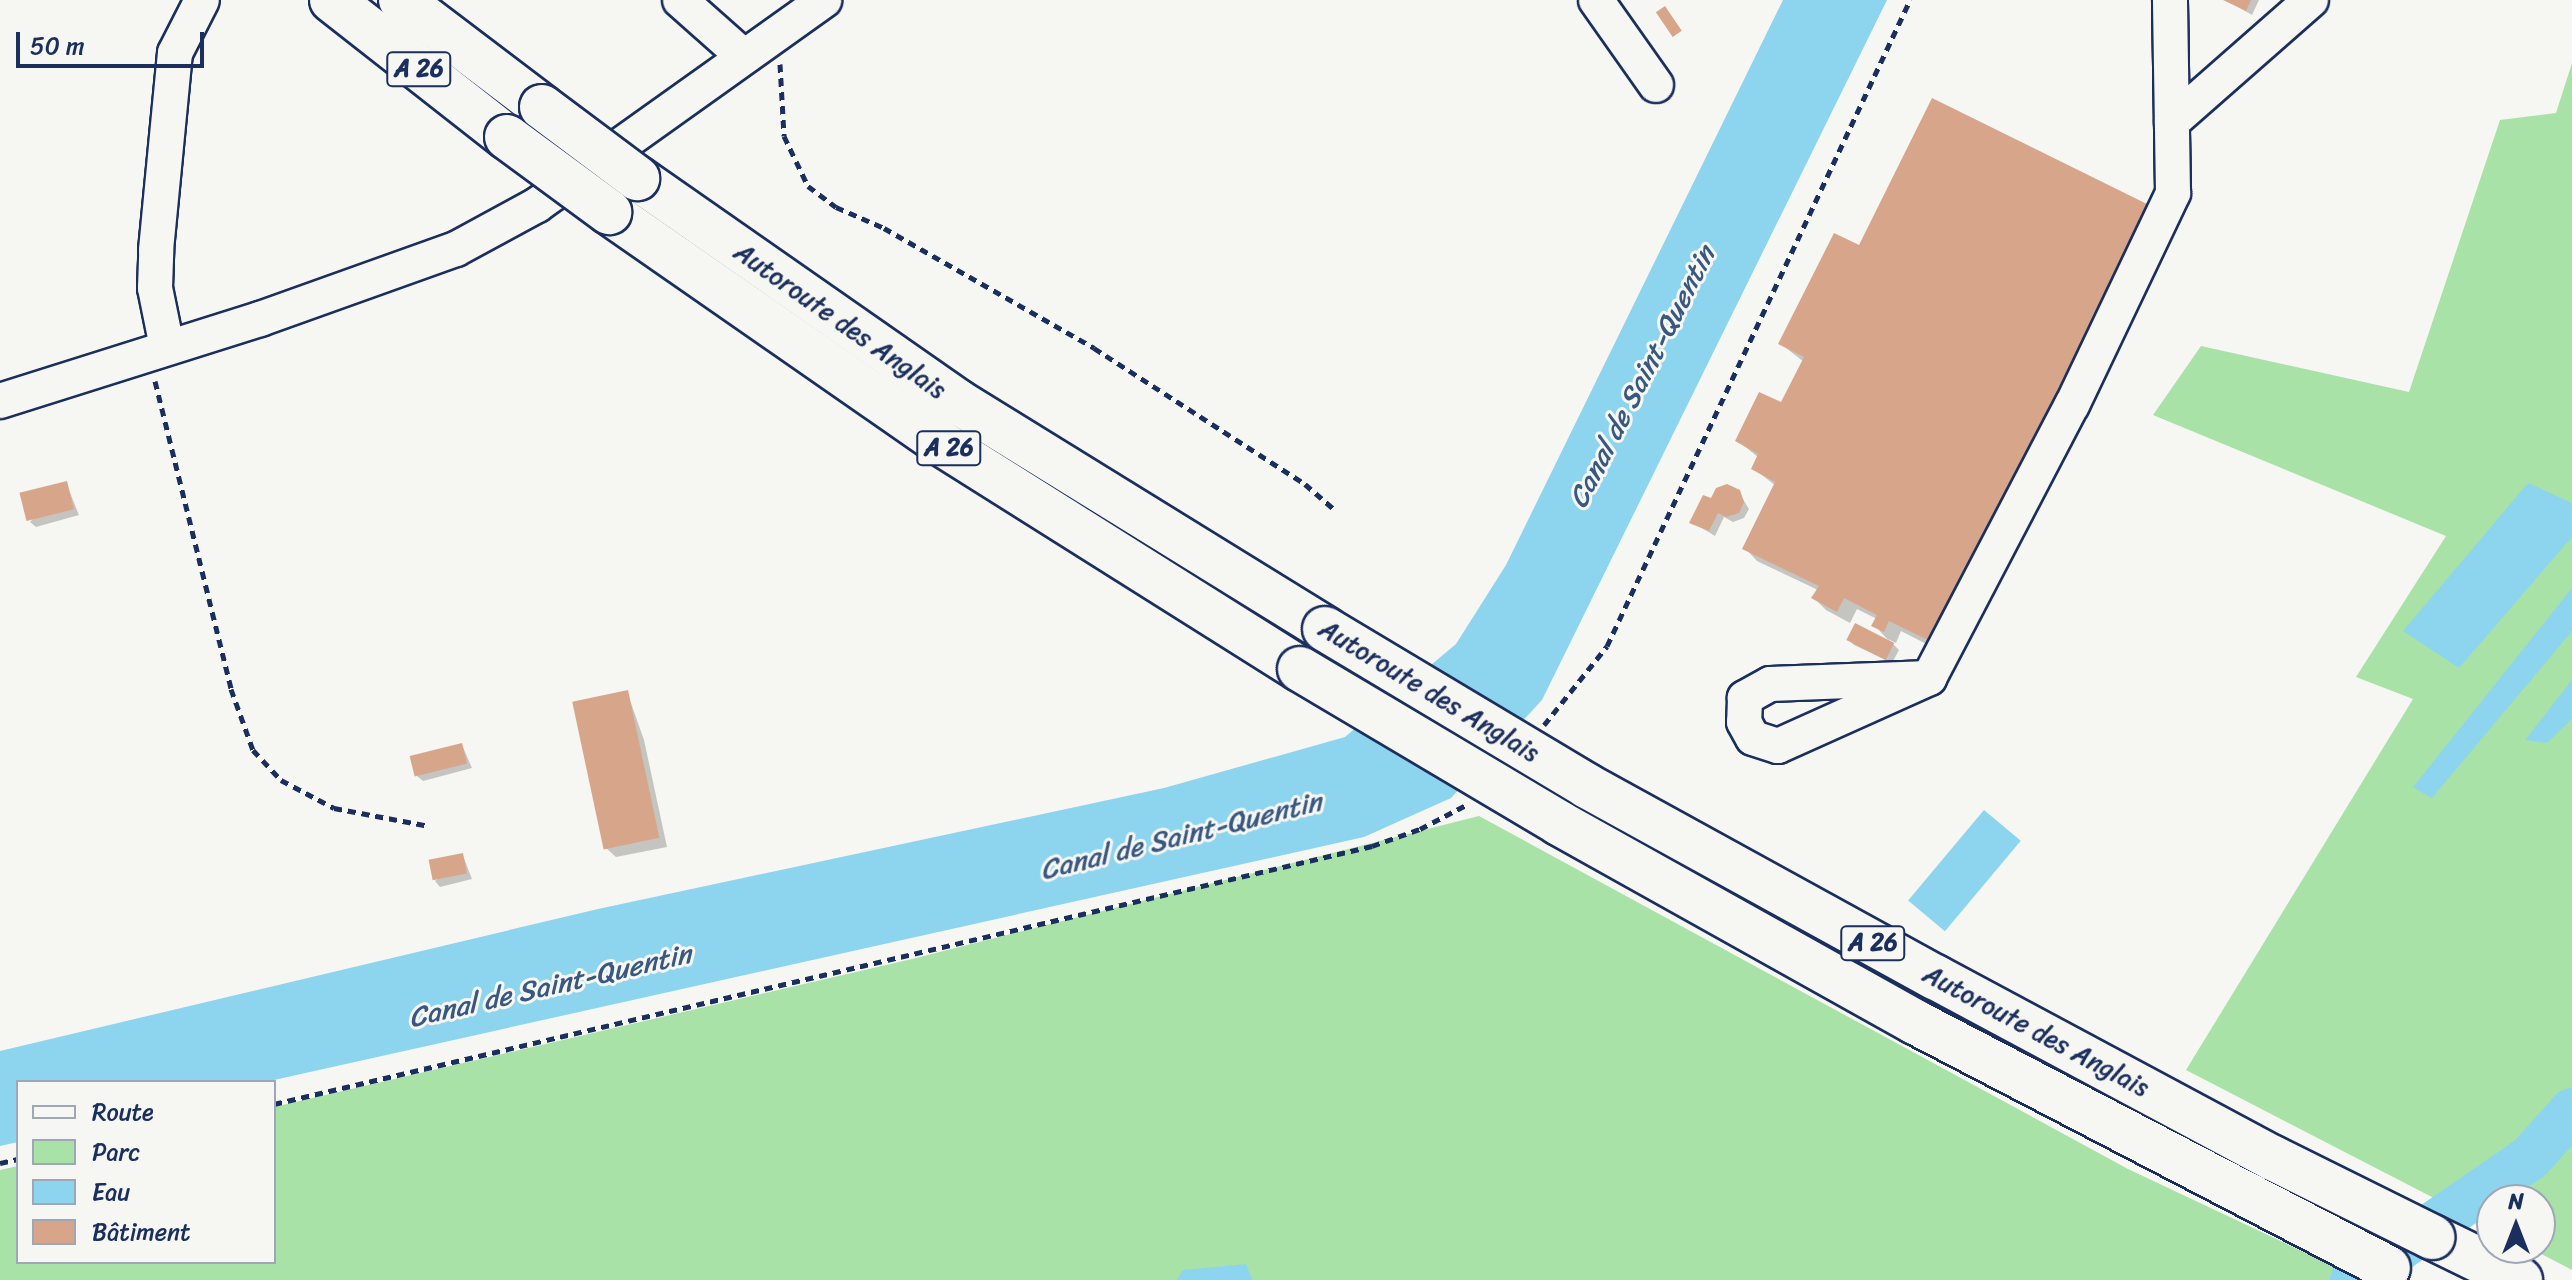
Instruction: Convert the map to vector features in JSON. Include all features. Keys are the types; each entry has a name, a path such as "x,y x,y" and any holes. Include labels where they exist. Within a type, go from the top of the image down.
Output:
{"highway":[{"name":"Autoroute des Anglais","path":"332,0 507,137 609,212 941,443 1300,669 1559,823 1915,1022 2412,1280"},
{"name":"Autoroute des Anglais","path":"401,0 637,178 958,402 1325,629 1587,786 1921,969 2273,1158 2520,1280"}],"street":[{"path":"156,350 156,250 175,53 202,0"},
{"path":"680,0 743,56"},
{"path":"0,401 456,249 537,205 824,0"},
{"path":"1596,0 1656,85"},
{"path":"1929,678 2072,405 2173,193 2170,0"},
{"path":"2172,122 2311,0"}],"path":[{"path":"1539,730 1572,696 1607,646 1910,0"},
{"path":"779,33 784,136 808,186 836,207 884,228 1094,348 1305,484 1335,510"},
{"path":"156,350 231,689 253,750 281,780 334,808 429,826"},
{"path":"276,1104 1372,846 1462,810 1473,799"}],"green space":[{"path":"2572,63 2572,1270 2556,1262 2556,1184 2476,1184 2476,1220 2186,1070 2413,699 2356,677 2446,536 2153,415 2201,346 2409,392 2500,120 2556,113"},
{"path":"1479,816 2128,1169 2363,1280 0,1280 0,1170 16,1166 16,1264 276,1264 276,1107 912,959"}],"water":[{"name":"Canal de Saint-Quentin","path":"1783,0 1887,0 1542,700 1451,798 1364,837 274,1080 16,1080 16,1142 0,1146 0,1051 598,909 1164,788 1345,737 1456,644 1506,565"},
{"path":"2528,483 2572,503 2572,537 2459,668 2403,631"},
{"path":"2572,588 2572,631 2432,798 2413,787"},
{"path":"2572,680 2572,719 2547,743 2525,740"},
{"path":"1984,810 2021,841 1945,931 1908,900"},
{"path":"1246,1264 1252,1280 1177,1280 1183,1270"}],"building":[{"path":"2223,0 2251,0 2246,11"},
{"path":"1665,6 1682,31 1673,37 1656,12"},
{"path":"1932,98 2149,205 1932,642 1889,621 1884,632 1871,626 1877,615 1844,598 1837,612 1811,598 1819,586 1742,549 1775,482 1751,469 1758,454 1735,441 1759,392 1781,402 1804,357 1778,344 1834,233 1859,245"},
{"path":"67,481 74,509 26,521 19,493"},
{"path":"1727,484 1740,490 1744,502 1739,513 1726,517 1718,513 1709,531 1689,523 1703,495 1711,498 1716,488"},
{"path":"1855,623 1894,643 1886,660 1846,640"},
{"path":"628,690 659,838 604,850 572,702"},
{"path":"462,743 467,763 415,776 410,756"},
{"path":"463,853 467,874 433,880 429,860"}],"waterway":[{"path":"2353,1280 2530,1158 2572,1111"}]}
